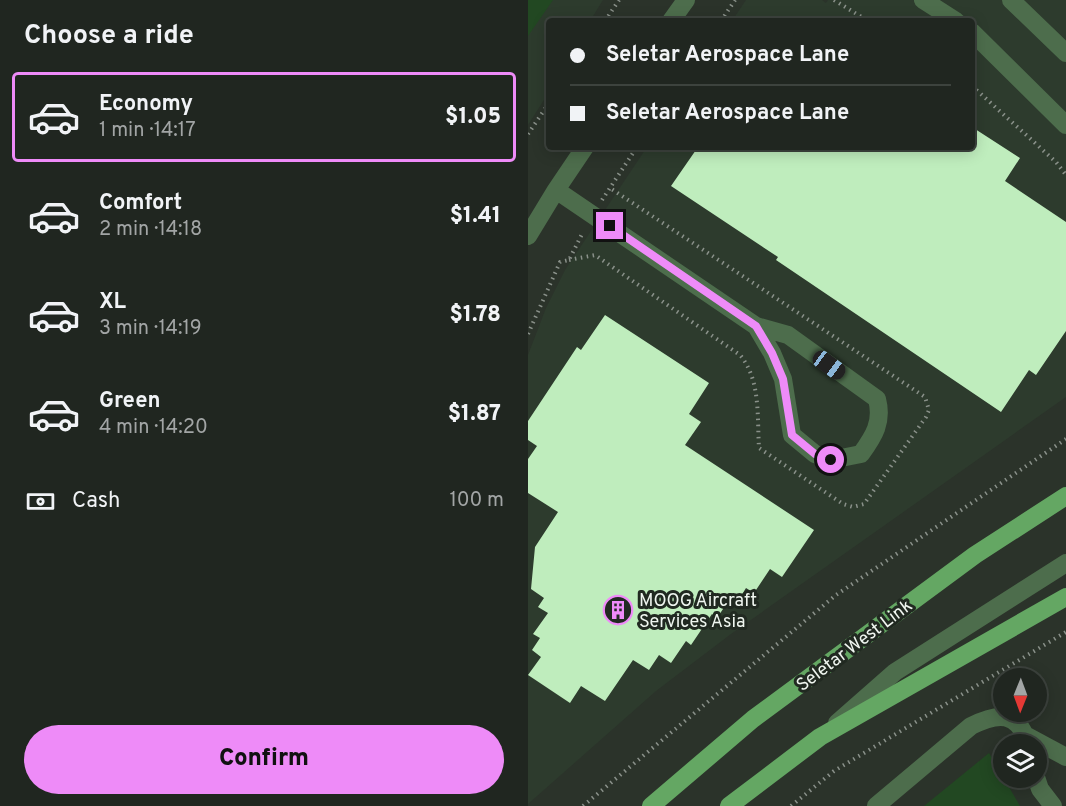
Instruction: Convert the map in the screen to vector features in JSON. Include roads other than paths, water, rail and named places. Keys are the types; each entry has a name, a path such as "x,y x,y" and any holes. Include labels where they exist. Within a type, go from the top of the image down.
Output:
{"main road":[{"name":"Seletar West Link","path":"651,806 762,712 975,555 1066,496"},
{"path":"729,806 820,737 1066,597"}],"street":[{"path":"673,18 686,0"},
{"path":"923,0 951,18"},
{"path":"1011,0 1066,54"},
{"path":"975,35 1066,125"},
{"path":"528,236 583,150"},
{"path":"556,190 756,326 788,335 877,399 879,409 876,432 861,454 846,459 831,460 815,454 792,435 783,379 772,353 756,326"},
{"path":"820,737 896,672 1066,562"},
{"path":"876,806 971,726 989,717 1000,715 1014,721 1022,734"},
{"path":"1047,749 1066,757"},
{"path":"1040,788 1053,806"}],"place":[{"name":"MOOG Aircraft Services Asia","path":"618,610"}]}
